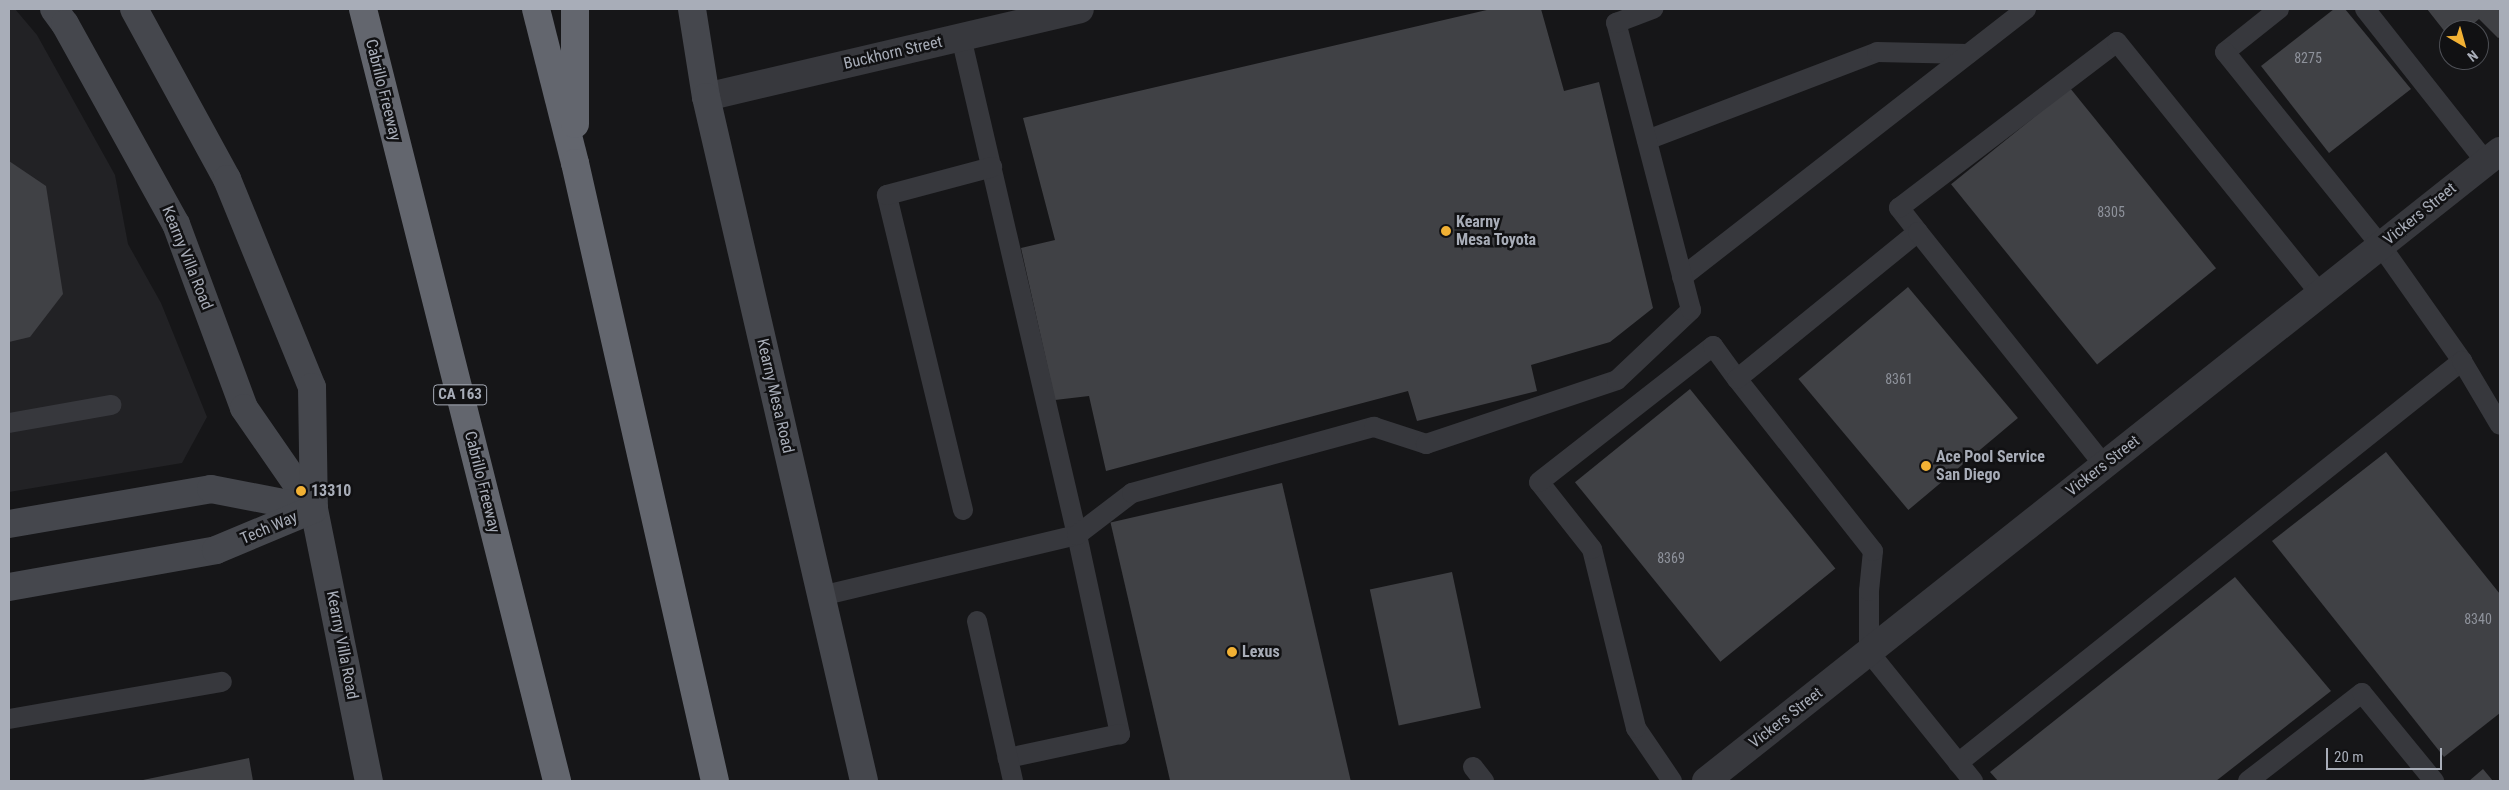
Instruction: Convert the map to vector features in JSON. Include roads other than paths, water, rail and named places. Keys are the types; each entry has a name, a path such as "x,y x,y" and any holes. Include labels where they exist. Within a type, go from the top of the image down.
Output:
{"highway":[{"name":"Cabrillo Freeway","path":"362,9 557,781"},
{"path":"536,9 575,163 716,781"},
{"path":"575,9 575,163"}],"street":[{"name":"Kearny Villa Road","path":"54,9 65,24 176,224 244,408 314,509"},
{"name":"Kearny Mesa Road","path":"692,9 706,97 864,781"},
{"name":"Buckhorn Street","path":"706,97 961,37 1049,12 1080,9"},
{"name":"Kearny Villa Road","path":"133,13 227,179 312,387 314,509 369,781"},
{"name":"Vickers Street","path":"1706,781 2493,156"},
{"name":"Tech Way","path":"9,524 211,489 314,509"},
{"name":"Tech Way","path":"9,588 216,550 314,509"}],"lane":[{"path":"821,596 1077,535 1132,493 1374,427 1426,444 1617,380 1691,310 1616,23 1653,9"},
{"path":"1682,277 2026,9"},
{"path":"2279,9 2226,52 2381,246 2462,361 2500,425"},
{"path":"2365,9 2493,156"},
{"path":"961,37 1077,535 1120,734 1008,758"},
{"path":"2104,465 1899,208 2117,42 2320,294"},
{"path":"1647,140 1877,52 1968,54"},
{"path":"963,510 887,195 992,167"},
{"path":"1737,379 1918,232"},
{"path":"1672,781 1636,728 1592,549 1539,482 1713,346 1873,551 1869,591 1869,652 1973,781"},
{"path":"1958,763 2462,361"},
{"path":"9,423 111,405"},
{"path":"976,621 1013,781"},
{"path":"9,719 222,682"},
{"path":"2248,781 2362,693 2434,781"}],"place":[{"name":"Kearny Mesa Toyota","path":"1446,231"},
{"name":"Ace Pool Service San Diego","path":"1926,466"},
{"name":"13310","path":"301,491"},
{"name":"Lexus","path":"1232,652"}]}
